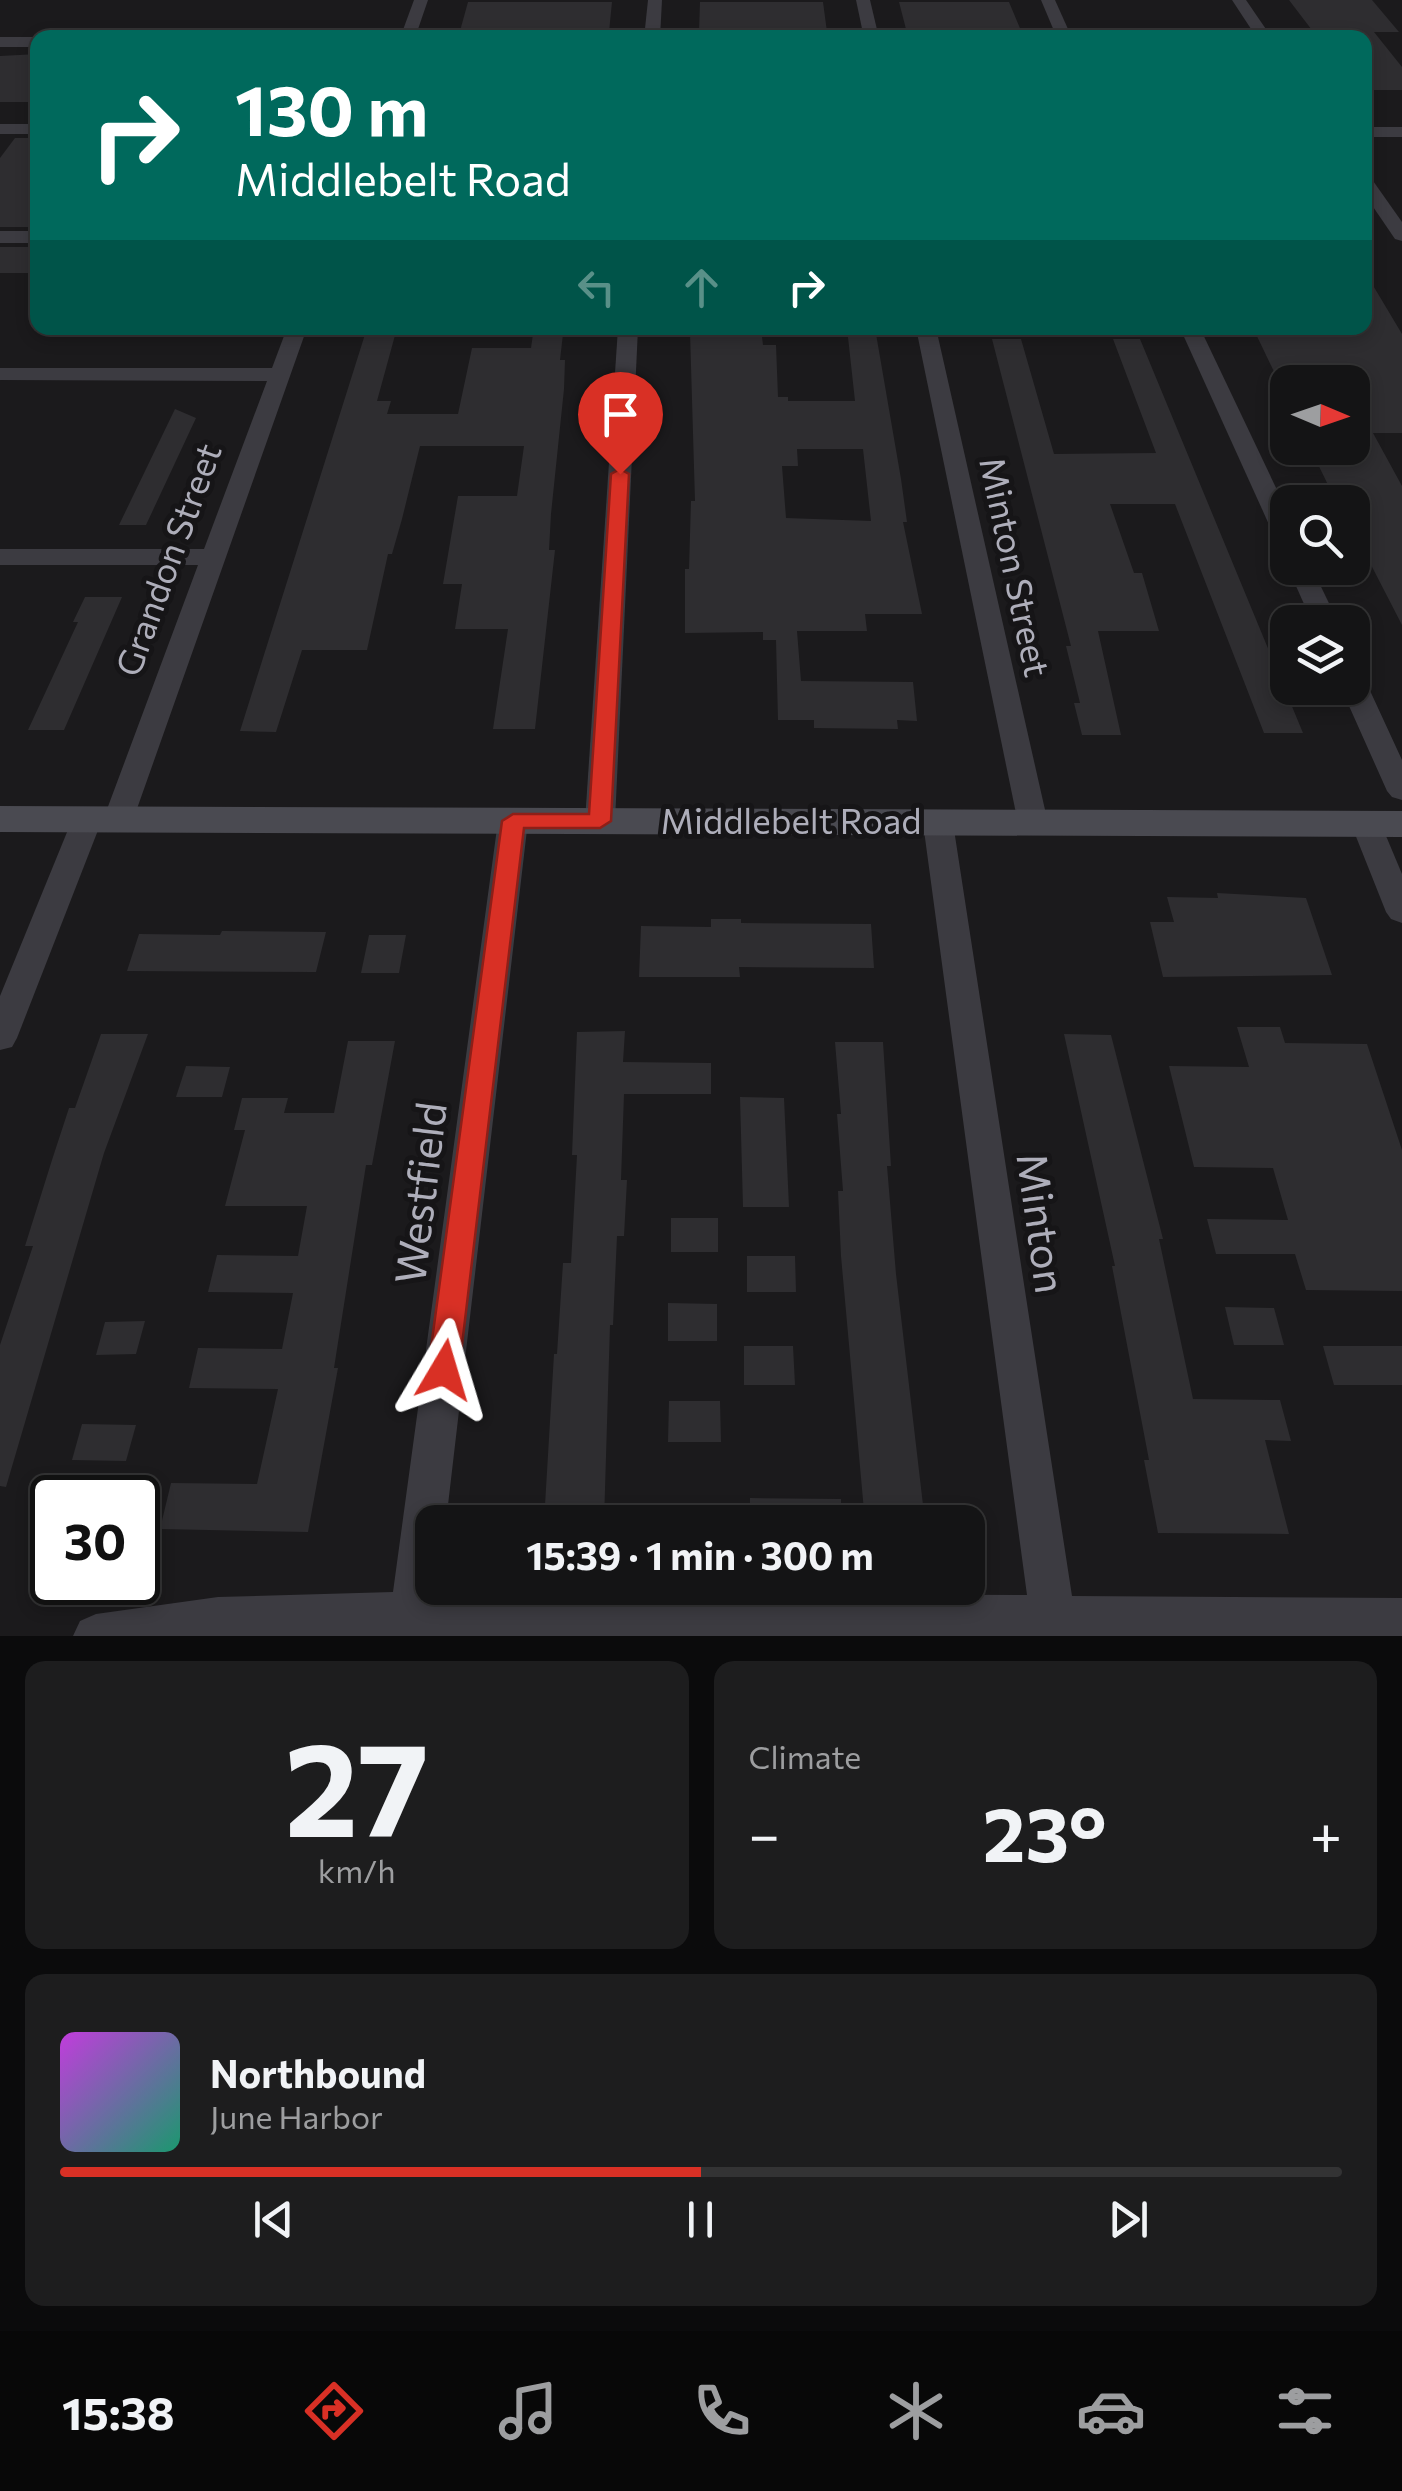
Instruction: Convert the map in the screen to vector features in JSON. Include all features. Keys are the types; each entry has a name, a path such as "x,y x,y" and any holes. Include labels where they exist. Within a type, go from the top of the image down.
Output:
{"main road":[{"name":"Middlebelt Road","path":"0,819 1384,824"}],"street":[{"path":"410,30 421,0"},
{"path":"653,30 655,0"},
{"path":"864,0 870,30"},
{"path":"1048,0 1061,30"},
{"path":"1239,0 1260,30"},
{"path":"0,42 30,42"},
{"path":"0,129 30,129"},
{"path":"1372,132 1402,132"},
{"path":"1372,192 1402,236"},
{"path":"0,237 30,237"},
{"name":"Grandon Street","path":"0,1038 102,820 211,558 294,335"},
{"path":"600,821 628,335"},
{"name":"Minton Street","path":"928,335 1033,822"},
{"path":"1193,335 1270,501"},
{"path":"0,374 278,375"},
{"path":"0,557 211,558"},
{"path":"1363,705 1402,791"},
{"name":"Westfield","path":"411,1625 513,821"},
{"name":"Minton","path":"938,823 1054,1626"},
{"path":"1384,824 1402,912"},
{"path":"96,1636 218,1618 411,1625 1054,1626 1402,1619"}],"building":[{"path":"1289,0 1372,0 1399,32 1374,32 1402,67 1402,90 1372,90 1372,30 1312,30"},
{"path":"468,2 612,2 609,30 460,30"},
{"path":"700,2 823,2 827,30 699,30"},
{"path":"899,2 1009,2 1021,30 906,30"},
{"path":"30,54 30,102 0,102 0,56"},
{"path":"15,138 30,138 30,227 0,227 0,158"},
{"path":"0,247 30,247 30,273 0,273"},
{"path":"1372,284 1402,334 1402,433 1373,433 1402,486 1402,625 1370,563 1370,485 1328,485 1318,465 1370,465 1370,365 1271,365 1256,335 1372,335"},
{"path":"365,335 395,335 377,401 391,401 387,414 458,414 472,348 531,348 533,335 563,335 560,360 565,360 564,389 549,550 555,550 535,729 493,729 508,629 455,629 462,584 443,584 458,496 517,496 524,446 420,446 392,554 388,554 367,650 302,650 276,732 240,731"},
{"path":"690,335 762,335 763,345 776,345 778,397 788,397 788,401 855,401 848,335 876,335 901,479 907,522 903,522 922,614 865,614 867,631 797,631 801,681 913,682 917,721 897,720 898,729 814,728 814,720 778,720 776,640 763,640 763,632 685,633 685,569 689,569 691,501 695,501","holes":["797,449 863,449 871,521 786,518 782,466 798,466"]},
{"path":"992,339 1021,339 1054,454 1156,453 1113,339 1140,339 1270,653 1270,705 1291,705 1303,733 1264,733 1175,504 1110,504 1134,573 1142,573 1159,631 1098,631 1121,735 1082,735 1074,703 1080,703 1066,646 1071,646"},
{"path":"175,409 196,418 146,525 119,525"},
{"path":"85,597 122,597 64,730 28,730 78,622 73,622"},
{"path":"1217,893 1306,898 1332,975 1163,977 1150,922 1174,922 1167,897 1218,898"},
{"path":"711,919 741,919 741,923 871,924 874,968 739,967 740,977 639,977 641,926 711,927"},
{"path":"222,931 326,932 316,972 127,971 139,934 220,935"},
{"path":"369,935 406,935 399,973 361,973"},
{"path":"1237,1027 1280,1027 1285,1043 1367,1044 1402,1150 1402,1291 1306,1290 1295,1254 1216,1254 1207,1219 1288,1220 1273,1168 1194,1167 1169,1066 1249,1067"},
{"path":"625,1031 623,1062 711,1063 711,1094 624,1094 621,1180 627,1180 624,1236 617,1236 610,1325 605,1505 545,1505 563,1263 571,1263 577,1155 572,1155 577,1032"},
{"path":"101,1034 148,1034 104,1153 6,1487 0,1486 0,1345 33,1246 25,1246 52,1160 69,1108 75,1108"},
{"path":"1064,1034 1111,1035 1163,1239 1159,1239 1193,1399 1280,1400 1291,1441 1265,1440 1289,1534 1158,1533 1115,1266"},
{"path":"348,1041 395,1041 372,1165 366,1165 334,1368 338,1368 308,1532 160,1529 171,1483 257,1484 278,1389 189,1388 198,1348 282,1349 293,1293 208,1292 217,1255 298,1256 307,1206 225,1206 245,1130 234,1130 242,1098 288,1098 284,1113 334,1113"},
{"path":"835,1042 883,1042 896,1274 923,1505 863,1505 841,1256 838,1191 843,1191 837,1114 841,1114"},
{"path":"186,1066 230,1067 222,1097 176,1097"},
{"path":"740,1097 784,1098 789,1207 743,1207"},
{"path":"671,1218 718,1218 718,1252 671,1252"},
{"path":"747,1256 795,1256 796,1292 747,1292"},
{"path":"668,1303 717,1304 717,1341 668,1341"},
{"path":"1225,1307 1274,1308 1284,1345 1234,1345"},
{"path":"145,1321 136,1354 96,1355 105,1322"},
{"path":"744,1346 793,1346 795,1385 744,1385"},
{"path":"1323,1346 1402,1346 1402,1385 1334,1385"},
{"path":"669,1401 720,1401 721,1442 668,1442"},
{"path":"82,1424 136,1425 126,1461 72,1460"},
{"path":"750,1498 841,1499 841,1505 750,1505"}],"route":[{"path":"444,1370 513,821 600,821 620,474"}]}
